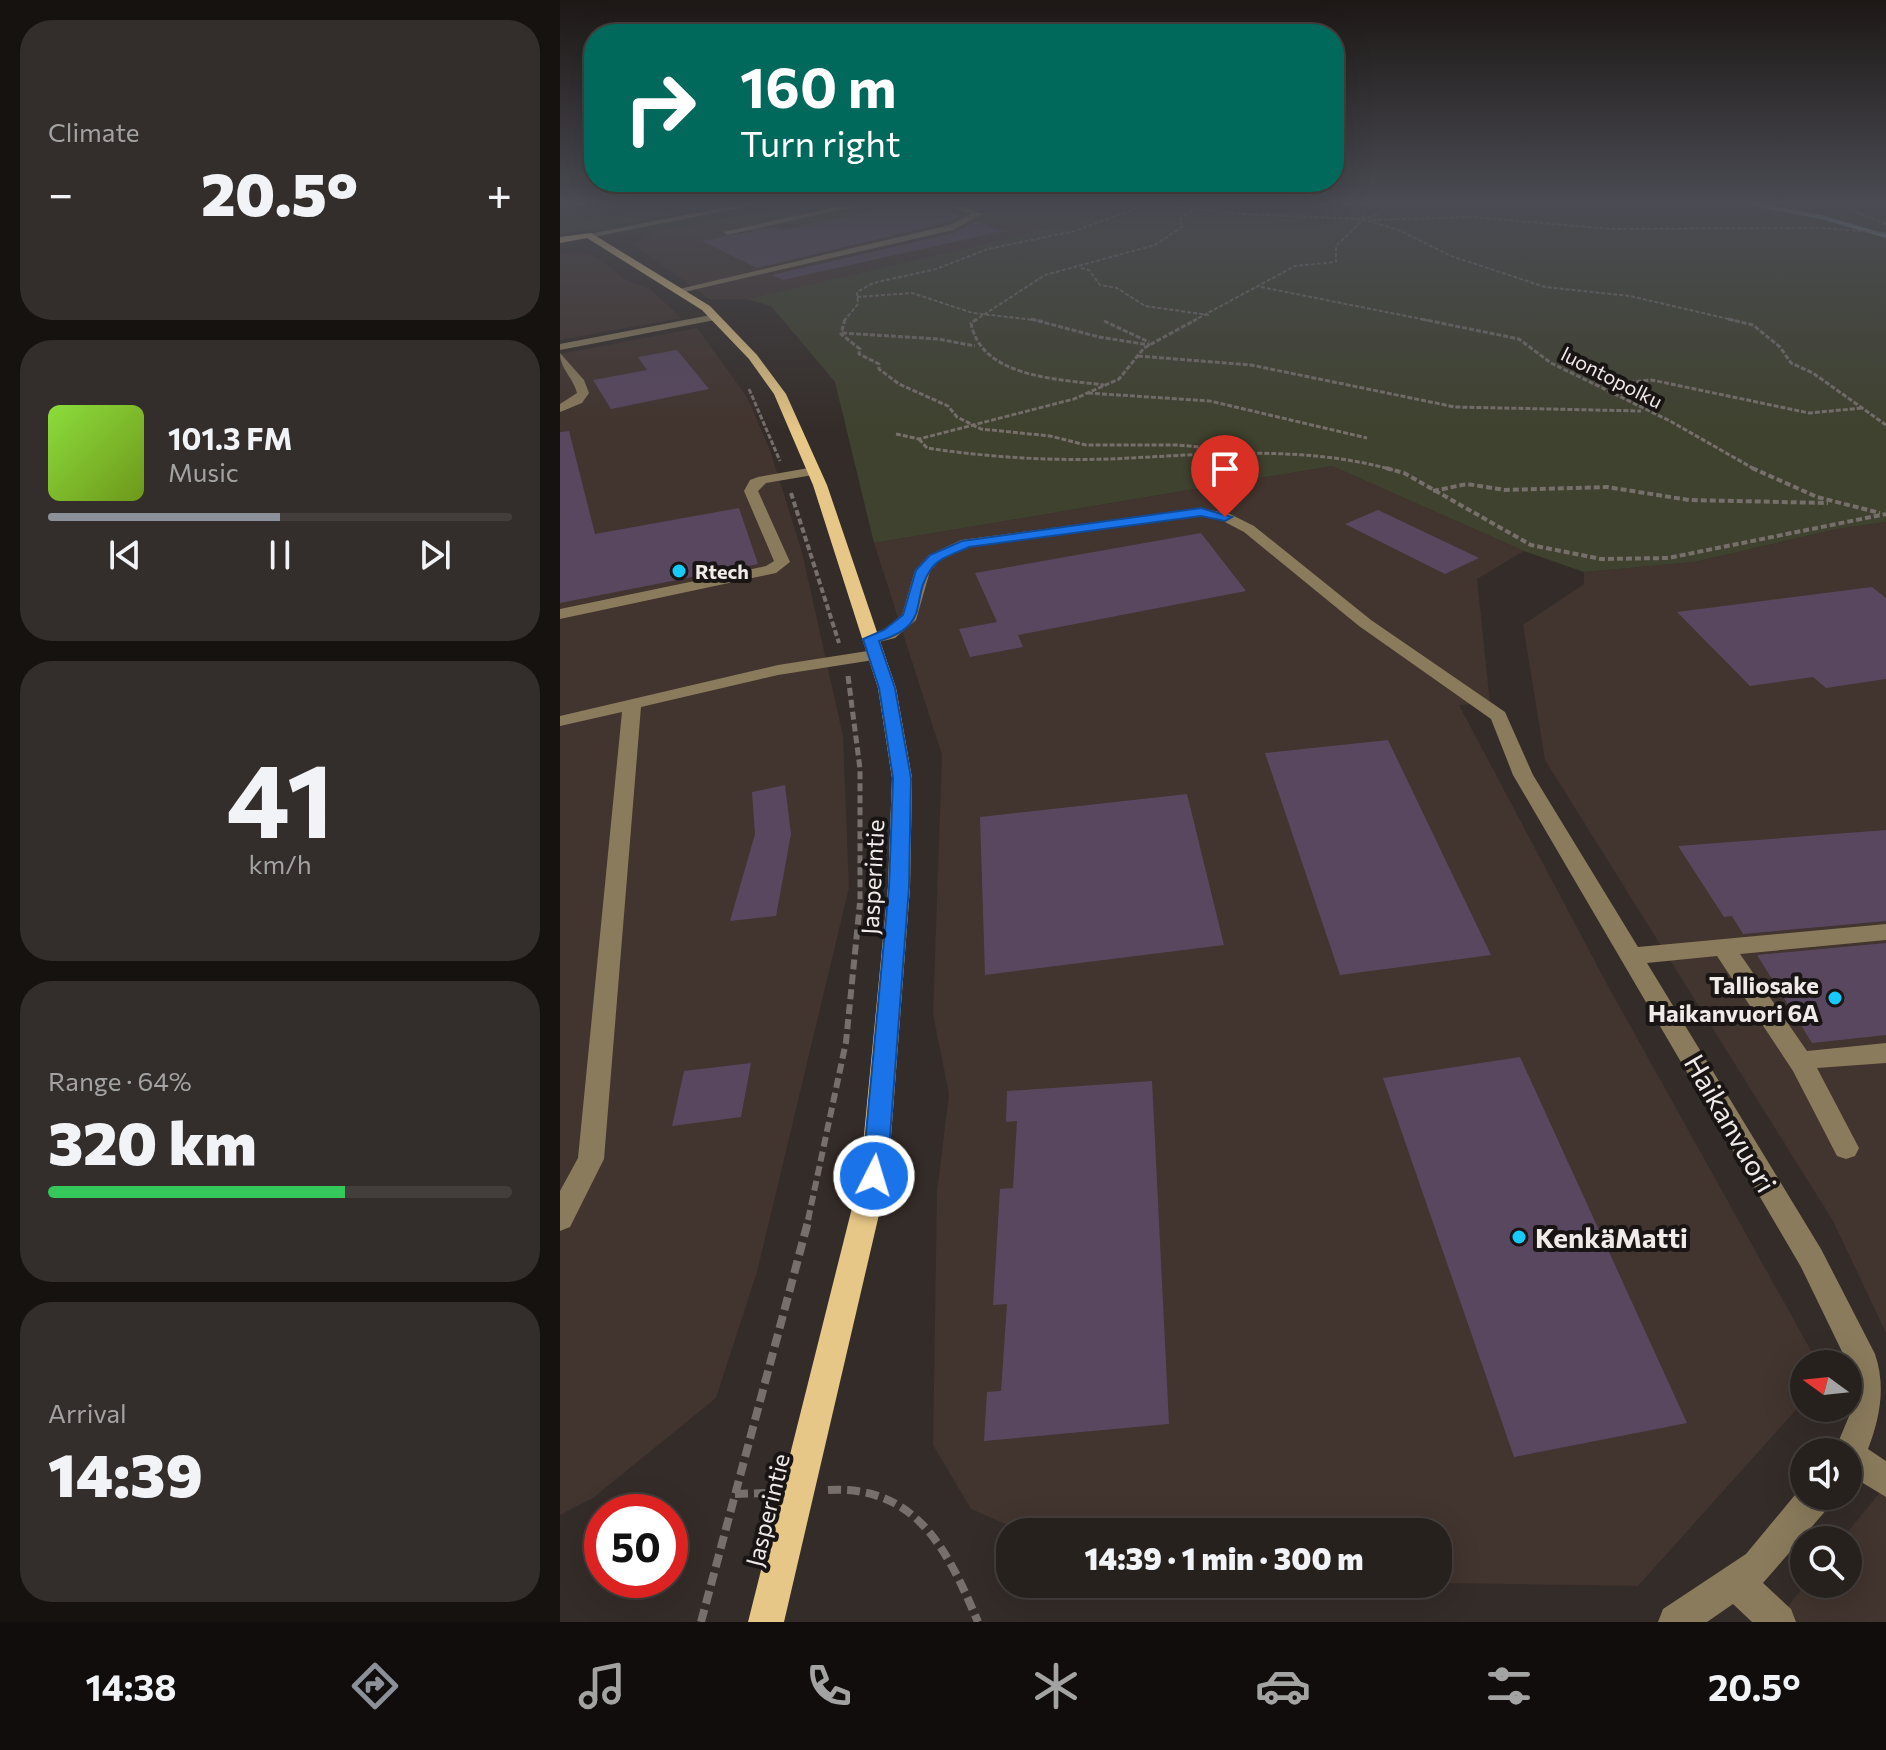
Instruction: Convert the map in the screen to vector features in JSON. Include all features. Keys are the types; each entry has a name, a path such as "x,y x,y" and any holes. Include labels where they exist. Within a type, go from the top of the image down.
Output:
{"main road":[{"name":"Jasperintie","path":"663,280 716,317 753,357 780,394 814,471 887,688 902,778 899,887 876,1161 766,1622"}],"street":[{"path":"680,290 725,280"},
{"path":"560,347 716,317"},
{"path":"560,356 580,382 583,393 578,400 560,408"},
{"path":"560,614 771,570 782,562 751,491 755,483 814,471"},
{"name":"Haikanvuori","path":"873,647 910,617 923,570 934,558 951,549 966,543 1201,512 1225,517 1249,529 1365,623 1499,716 1523,775 1811,1258 1864,1365 1866,1414 1857,1438"},
{"path":"560,721 844,658 873,647"},
{"path":"560,1218 591,1159 632,704"},
{"path":"1633,956 1886,932"},
{"path":"1723,947 1802,1064 1846,1148"},
{"path":"1802,1064 1816,1058 1886,1053"},
{"path":"1862,1465 1886,1480"},
{"path":"1676,1622 1758,1566 1804,1510"},
{"path":"1735,1581 1778,1622"}],"path":[{"path":"841,332 843,322 858,304 857,292 873,283 888,280"},
{"path":"976,346 970,334 971,323 1027,289 1028,284 1041,280"},
{"path":"1096,280 1100,285 1117,288 1145,306 1210,315"},
{"path":"896,434 919,439 1087,393 1119,379 1152,344 1273,280"},
{"path":"1523,280 1545,287 1630,296 1753,325 1780,347 1791,363 1813,373 1886,425"},
{"name":"luontopolku","path":"1261,287 1519,339 1551,363 1761,473 1838,503 1884,514"},
{"path":"857,297 912,293 944,306 1039,320 1099,337 1152,344"},
{"path":"1104,321 1152,344"},
{"path":"841,332 938,339 976,346 1006,366 1035,375 1105,385"},
{"path":"841,332 860,349 859,354 879,364 879,369 888,377 948,406 952,413 975,426 1012,435 1052,436 1084,445 1201,444 1249,453"},
{"path":"1138,356 1251,365 1455,407 1646,411"},
{"path":"701,1622 788,1301 833,1110 853,1001 864,899 862,781 844,658 785,476 741,374"},
{"path":"1601,389 1641,397 1650,394 1632,382 1652,380 1809,413 1863,408"},
{"path":"1087,393 1210,401 1367,438"},
{"path":"919,439 927,448 975,455 1107,459 1191,452 1249,453 1372,464 1404,473 1432,491 1474,509 1531,545 1601,559 1668,558 1852,523 1884,514"},
{"path":"1432,491 1467,484 1505,490 1607,487 1689,500 1838,503"},
{"path":"735,1494 846,1489 878,1493 914,1517 954,1564 978,1622"}],"shaded area":[{"path":"560,280 626,280 650,289 681,318 560,340"},
{"path":"682,280 831,280 747,299 710,299"},
{"path":"697,328 747,397 770,450 802,552 843,736 849,888 757,1272 716,1398 598,1494 584,1494 584,1503 560,1515 560,354"},
{"path":"1332,466 1524,551 1477,579 1490,703 1459,705 1608,986 1811,1350 1790,1350 1790,1417 1638,1586 1452,1583 1452,1518 996,1520 971,1509 933,1445 937,1192 949,1094 933,1014 942,755 874,543"},
{"path":"1886,522 1886,1333 1833,1221 1545,760 1523,625 1584,584 1584,572 1694,562 1837,529"},
{"path":"1886,1485 1886,1622 1775,1622 1795,1598 1862,1598 1862,1526 1852,1526"}],"green space":[{"path":"831,280 1886,280 1886,522 1837,529 1694,562 1584,572 1524,551 1332,466 874,543 835,382 771,306 747,299"}],"building":[{"path":"677,350 709,389 611,409 593,380 647,370 638,357"},
{"path":"569,431 595,534 739,508 758,564 560,603 560,432"},
{"path":"1378,510 1479,558 1445,574 1345,524"},
{"path":"1201,533 1246,591 1018,635 1023,647 970,657 959,629 997,622 975,573"},
{"path":"1872,587 1886,598 1886,679 1826,688 1813,677 1750,686 1677,612"},
{"path":"1388,740 1491,955 1340,975 1265,753"},
{"path":"785,785 791,834 776,916 730,921 755,834 752,792"},
{"path":"1187,794 1224,945 985,975 980,817"},
{"path":"1886,830 1886,921 1743,934 1732,916 1724,917 1678,846"},
{"name":"Talliosake Haikanvuori 6A","path":"1886,943 1886,1035 1812,1043 1757,955"},
{"path":"1520,1057 1687,1423 1514,1457 1383,1078"},
{"path":"751,1063 741,1117 672,1126 684,1071"},
{"path":"1152,1081 1169,1424 984,1441 987,1392 1001,1391 1007,1304 993,1305 1000,1189 1013,1188 1017,1121 1006,1122 1007,1091"}],"place":[{"name":"Rtech","path":"679,571"},
{"name":"Talliosake Haikanvuori 6A","path":"1835,998"},
{"name":"KenkäMatti","path":"1519,1237"}],"route":[{"path":"874,1176 899,887 902,778 887,688 871,639 889,634 910,617 923,570 934,558 966,543 1201,512 1225,517"}]}
